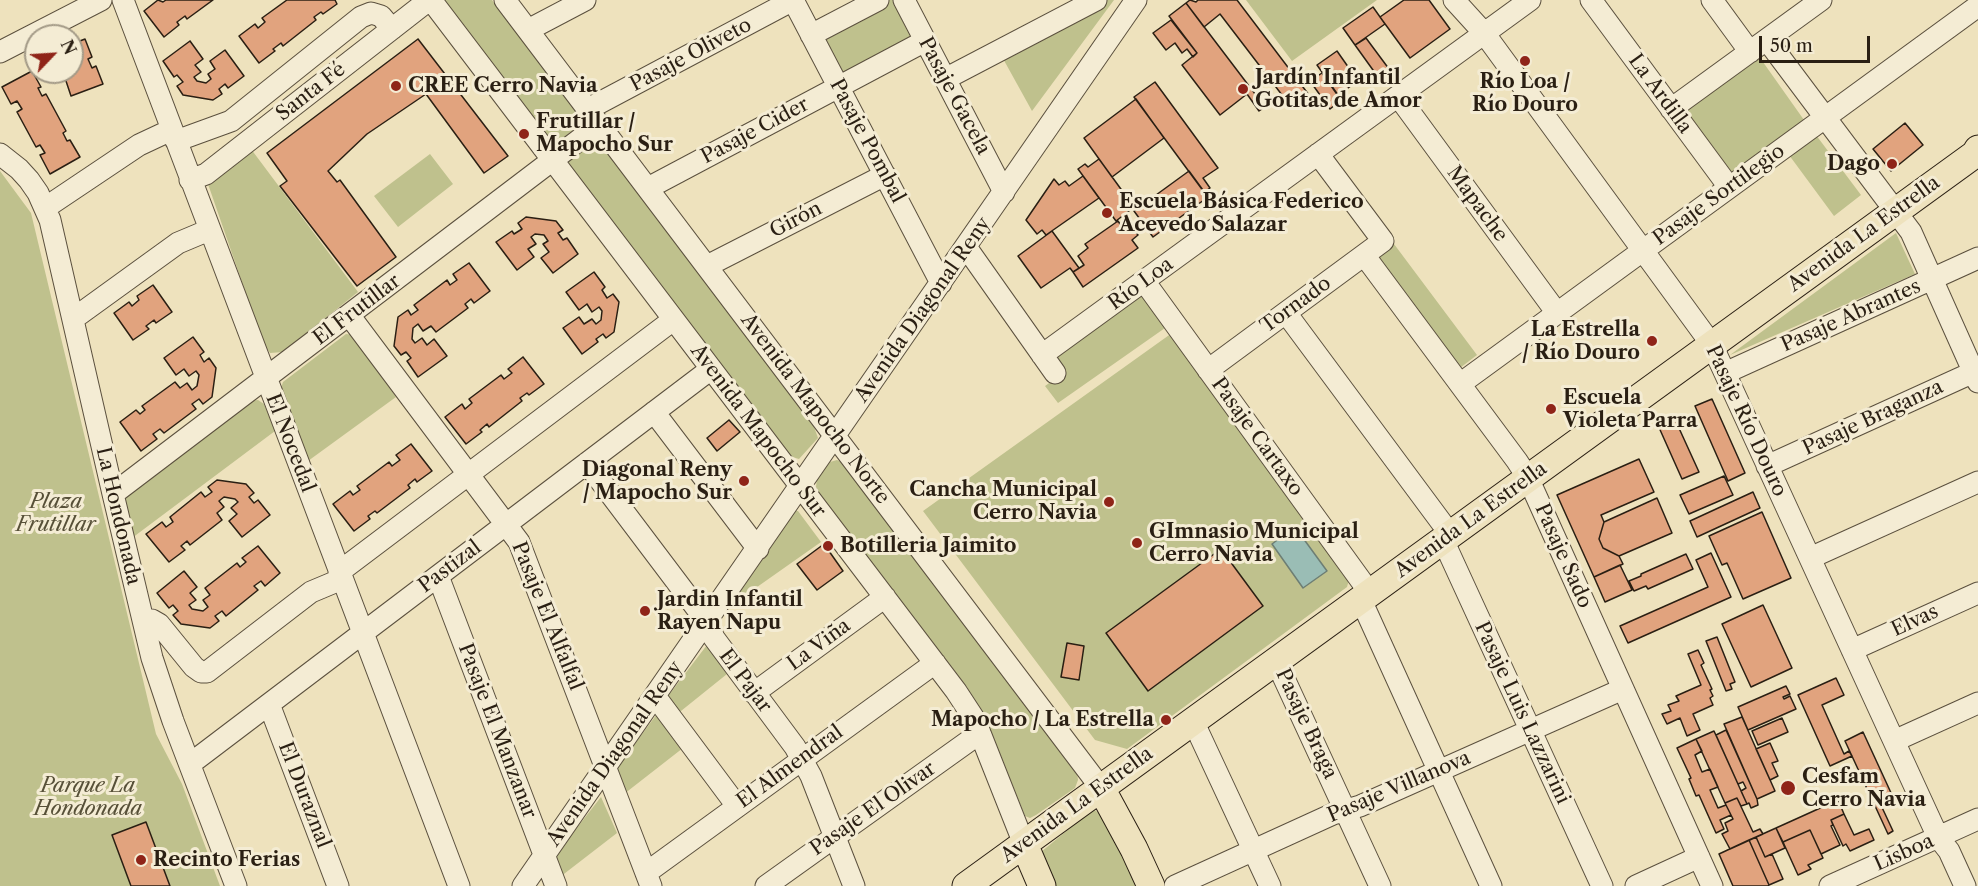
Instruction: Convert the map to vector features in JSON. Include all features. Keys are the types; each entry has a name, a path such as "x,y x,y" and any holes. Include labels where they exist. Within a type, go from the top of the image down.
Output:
{"main road":[{"name":"Avenida La Estrella","path":"966,886 1977,152"},
{"name":"Avenida Mapocho Norte","path":"1101,788 1151,886"},
{"name":"Avenida Mapocho Sur","path":"1023,844 1042,886"}],"street":[{"path":"0,52 101,0"},
{"name":"El Nocedal","path":"123,0 459,886"},
{"name":"Santa Fé","path":"190,180 206,174 430,0"},
{"name":"Avenida Mapocho Sur","path":"430,0 964,702 980,733 1023,844"},
{"name":"Avenida Mapocho Norte","path":"505,0 1101,788"},
{"path":"528,30 585,0"},
{"name":"Pasaje Pombal","path":"793,0 941,283"},
{"name":"Pasaje Oliveto","path":"594,117 793,0"},
{"path":"811,35 878,0"},
{"name":"Pasaje Gacela","path":"904,0 1004,192"},
{"path":"945,79 1096,0"},
{"name":"Avenida Diagonal Reny","path":"523,886 1137,0"},
{"name":"Pasaje Río Douro","path":"1454,0 1484,33 1712,345 1938,837 1949,851 1965,886"},
{"name":"Río Loa","path":"1042,355 1530,0"},
{"name":"La Ardilla","path":"1591,0 1729,187"},
{"path":"1712,0 1759,46 1825,118 1911,232 1977,374"},
{"path":"1671,109 1821,0"},
{"name":"Pasaje Sortilegio","path":"1460,384 1976,10"},
{"path":"45,208 139,145 231,121 361,17 371,13 381,16 392,29"},
{"name":"Pasaje Cider","path":"648,188 925,41"},
{"name":"Mapache","path":"1398,96 1557,313"},
{"name":"El Frutillar","path":"112,494 266,380 552,160 594,117"},
{"name":"La Hondonada","path":"0,154 29,180 45,208 54,233 112,494 162,691 236,886"},
{"name":"Tornado","path":"1209,370 1383,241 1318,154"},
{"name":"Girón","path":"707,266 885,175"},
{"path":"73,319 178,243 209,230"},
{"path":"966,247 1055,373"},
{"name":"Pasaje Sado","path":"1364,255 1528,478 1713,886"},
{"name":"Pasaje Abrantes","path":"1725,373 1978,258"},
{"name":"Pasaje Cartaxo","path":"1144,281 1209,370 1366,596 1439,771 1491,886"},
{"name":"Pasaje Luis Lazzarini","path":"1286,313 1447,537 1530,730 1602,886"},
{"name":"Pasaje El Alfalfal","path":"349,315 522,547 649,879"},
{"path":"143,620 152,620 159,624 194,667 201,672 207,672 311,592 341,576 469,474 674,320"},
{"name":"Pastizal","path":"190,764 711,369"},
{"name":"Pasaje Braganza","path":"1767,466 1977,374"},
{"path":"654,412 758,549"},
{"name":"El Pajar","path":"587,463 707,622 714,638 802,759 854,886"},
{"path":"1810,558 1978,482"},
{"name":"Pasaje El Manzanar","path":"438,576 556,886"},
{"name":"Elvas","path":"1852,650 1978,592"},
{"name":"La Viña","path":"754,693 885,597"},
{"name":"Pasaje Braga","path":"1276,661 1380,886"},
{"name":"El Almendral","path":"649,879 737,806 935,663"},
{"name":"Pasaje Villanova","path":"1175,886 1333,813 1360,806 1623,689"},
{"path":"655,696 737,806"},
{"path":"1894,741 1978,703"},
{"name":"El Duraznal","path":"269,704 338,886"},
{"path":"1194,721 1270,886"},
{"name":"Pasaje El Olivar","path":"766,886 980,733"},
{"name":"Lisboa","path":"1830,886 1855,881 1938,837 1978,819"},
{"path":"1636,886 1699,857"}],"green space":[{"path":"444,0 492,0 577,112 578,126 559,141 546,138"},
{"path":"888,0 895,0 917,42 842,79 820,36"},
{"path":"1106,0 1114,0 1032,111 1001,55"},
{"path":"1246,0 1377,0 1292,61"},
{"path":"1758,55 1804,120 1733,174 1682,105"},
{"path":"1816,135 1861,195 1834,216 1789,155"},
{"path":"590,138 599,142 813,424 818,438 799,459 789,456 569,167 568,156"},
{"path":"251,149 358,292 283,352 270,353 263,343 208,184"},
{"path":"430,154 453,184 398,227 374,196"},
{"name":"Parque La Hondonada","path":"0,171 31,213 156,734 182,784 220,886 0,886"},
{"path":"1896,233 1915,274 1730,355"},
{"path":"1391,240 1477,355 1456,371 1373,256"},
{"path":"1139,291 1165,328 1058,403 1045,386 1065,372 1052,352"},
{"name":"GImnasio Municipal Cerro Navia","path":"1172,333 1350,576 1347,587 1127,749 1095,740 923,511"},
{"path":"346,334 354,335 396,397 308,461 280,391 283,382"},
{"path":"258,400 264,404 275,431 132,538 122,502 127,495 249,401"},
{"path":"837,460 844,463 1077,772 1078,780 1075,788 1036,815 1030,818 1025,816 992,734 967,687 818,493 817,478 830,462"},
{"path":"793,511 798,511 821,542 723,611"},
{"path":"707,645 727,674 676,715 665,700"},
{"path":"657,714 683,748 624,794 616,769"},
{"path":"601,797 617,833 560,877 554,857"},
{"path":"1093,809 1105,817 1137,886 1056,886 1041,852"}],"water":[{"path":"1295,527 1327,571 1303,588 1272,544"}],"building":[{"path":"158,0 163,2 166,0 213,0 187,19 185,16 177,22 179,25 164,37 144,11"},
{"path":"287,0 335,0 337,4 323,14 321,12 314,17 316,20 283,46 281,43 273,49 275,51 259,63 239,36 255,24 258,28 265,22 262,18"},
{"path":"1190,0 1196,2 1198,0 1237,0 1309,95 1292,108 1220,14 1204,27 1186,3"},
{"path":"1404,0 1429,0 1450,29 1410,58 1380,17"},
{"path":"1186,3 1265,107 1259,111 1247,94 1220,115 1182,65 1197,53 1169,16"},
{"path":"1373,7 1385,24 1355,45 1343,28"},
{"path":"1171,20 1197,53 1193,57 1187,49 1182,53 1175,43 1166,50 1153,33"},
{"path":"1366,38 1389,69 1378,77 1355,45"},
{"path":"84,39 92,57 88,59 92,68 96,66 103,84 71,96 67,84 84,84"},
{"path":"418,39 508,156 484,173 426,94 367,134 328,171 337,182 340,180 396,257 357,286 280,186 287,181 267,153"},
{"path":"190,41 203,59 195,65 201,72 194,77 197,81 206,83 211,79 208,74 215,69 210,61 225,50 244,76 228,88 225,84 219,89 222,94 213,100 183,95 177,86 183,82 177,75 174,77 163,61"},
{"path":"1337,51 1358,81 1338,95 1317,65"},
{"path":"1322,73 1341,100 1330,109 1310,81"},
{"path":"24,75 24,84 39,84 41,87 38,88 42,96 46,94 66,131 63,133 67,141 70,140 80,157 50,174 40,155 45,153 40,145 36,147 17,112 22,109 17,101 11,104 2,87"},
{"path":"1155,82 1218,168 1203,178 1210,188 1204,192 1134,97"},
{"path":"1136,99 1164,138 1112,177 1084,138"},
{"path":"1905,123 1923,145 1891,171 1873,149"},
{"path":"1099,159 1134,207 1116,221 1078,169 1085,164 1088,167"},
{"path":"1189,171 1208,197 1153,237 1134,211"},
{"path":"1083,176 1099,198 1046,235 1042,230 1037,234 1026,220 1054,179 1059,185 1065,181 1069,186"},
{"path":"526,217 556,221 563,230 558,233 563,240 567,238 578,254 553,273 541,258 549,252 543,244 548,241 544,235 535,234 531,237 536,244 528,249 534,257 517,270 496,242 512,231 514,234 522,229 518,223"},
{"path":"1118,221 1126,233 1133,229 1138,235 1132,240 1138,248 1083,287 1073,272 1084,265 1078,256 1088,248 1085,244"},
{"path":"1052,231 1079,268 1073,272 1070,268 1041,288 1018,256"},
{"path":"469,263 490,291 474,303 471,299 465,304 468,308 436,332 431,326 423,331 418,324 413,328 412,339 415,343 422,338 427,345 434,339 447,356 418,377 407,361 411,358 406,352 401,355 394,346 398,317 408,310 411,315 418,310 414,305 447,280 450,285 457,280 453,274"},
{"path":"594,272 605,287 602,290 607,298 613,294 619,302 614,332 606,338 603,334 596,339 598,342 582,354 563,328 579,317 584,324 592,319 596,324 601,320 602,311 599,307 592,312 587,304 579,310 566,292"},
{"path":"153,285 172,312 156,323 154,320 146,326 149,329 133,340 114,313 129,302 132,306 139,300 137,296"},
{"path":"193,337 204,352 200,355 204,362 209,358 216,368 212,397 203,404 199,399 192,404 196,409 164,433 160,429 153,434 157,439 141,451 120,422 136,410 140,414 145,410 142,406 175,382 180,388 187,383 192,390 197,386 199,375 196,371 189,376 184,369 176,375 164,358"},
{"path":"523,357 544,384 529,395 527,393 520,398 522,401 489,427 487,424 480,430 482,432 466,444 445,417 462,404 465,409 472,403 469,399 501,375 504,379 512,373 508,369"},
{"path":"1712,399 1745,473 1728,481 1695,406"},
{"path":"1673,415 1699,472 1682,479 1657,423"},
{"path":"729,420 740,432 717,451 707,438"},
{"path":"411,444 432,471 417,482 415,479 408,485 410,488 377,513 375,511 368,516 370,519 354,531 333,504 350,491 353,495 360,490 357,486 389,462 392,466 400,460 396,455"},
{"path":"1639,459 1654,492 1601,515 1604,522 1599,539 1603,548 1619,556 1623,564 1594,577 1557,495"},
{"path":"1724,476 1733,495 1689,514 1680,495"},
{"path":"217,480 246,484 254,493 249,497 254,503 258,500 270,515 242,537 229,521 237,514 231,508 238,502 235,499 224,497 219,501 224,507 217,513 222,520 190,545 187,541 181,546 185,550 169,562 146,534 162,522 166,527 173,522 170,517 201,492 205,497 212,492 208,487"},
{"path":"1753,492 1760,508 1697,537 1690,521"},
{"path":"1657,498 1672,533 1619,556 1603,548 1599,539 1604,522"},
{"path":"1762,512 1791,578 1743,599 1727,563 1722,565 1709,536"},
{"path":"824,544 843,571 817,590 797,564"},
{"path":"258,546 280,573 265,586 261,581 254,586 258,590 226,616 222,611 215,616 219,621 210,628 181,624 173,615 178,611 173,605 169,608 157,593 184,571 197,587 190,593 196,600 189,605 192,609 203,611 208,607 203,600 210,595 205,588 237,563 240,567 246,562 242,558"},
{"path":"1221,549 1263,606 1148,691 1106,633"},
{"path":"1711,553 1731,597 1628,643 1620,626 1708,587 1696,560"},
{"path":"1686,554 1693,569 1648,589 1646,586 1634,591 1629,581"},
{"path":"1620,565 1632,590 1605,602 1594,577"},
{"path":"1763,605 1792,668 1751,687 1722,624"},
{"path":"1717,637 1735,682 1730,684 1732,689 1726,691 1706,641"},
{"path":"1067,643 1084,646 1079,680 1061,677"},
{"path":"1698,650 1704,663 1701,665 1712,689 1710,690 1713,696 1710,698 1713,705 1693,714 1700,730 1687,736 1680,718 1667,724 1662,714 1671,711 1668,705 1679,701 1676,696 1701,685 1688,654"},
{"path":"1836,678 1844,695 1822,705 1844,754 1849,751 1852,756 1830,766 1798,695"},
{"path":"1786,686 1790,694 1783,697 1784,699 1790,696 1796,709 1748,730 1738,707"},
{"path":"1742,717 1775,791 1757,799 1724,724"},
{"path":"1782,718 1788,732 1758,745 1752,731"},
{"path":"1726,730 1757,799 1758,805 1751,808 1741,791 1746,788 1743,782 1738,784 1716,735"},
{"path":"1714,731 1747,804 1741,806 1737,798 1725,803 1696,739"},
{"path":"1863,732 1892,795 1879,801 1893,831 1888,834 1845,741"},
{"path":"1696,739 1702,751 1695,755 1702,772 1710,769 1718,787 1710,790 1718,808 1726,805 1731,815 1720,820 1724,829 1716,833 1699,795 1696,796 1689,779 1691,778 1677,748"},
{"path":"1770,743 1778,761 1772,763 1778,776 1770,780 1756,749"},
{"path":"1737,798 1753,832 1760,829 1763,834 1730,849 1722,834 1728,831 1725,823 1733,819 1725,803"},
{"path":"1838,800 1844,814 1831,820 1833,825 1831,826 1840,845 1821,854 1810,830 1783,842 1776,828"},
{"path":"1844,814 1854,835 1869,829 1874,840 1850,851 1846,844 1843,846 1831,820"},
{"name":"Recinto Ferias","path":"146,822 170,886 131,886 112,835"},
{"path":"1776,828 1785,848 1765,857 1756,837"},
{"path":"1810,830 1823,858 1808,865 1811,869 1798,875 1783,842"},
{"path":"1756,837 1765,857 1772,854 1783,879 1769,885 1749,840"},
{"path":"1749,840 1768,886 1733,886 1719,854"}],"place":[{"name":"Río Loa / Río Douro","path":"1525,61"},
{"name":"CREE Cerro Navia","path":"396,86"},
{"name":"Jardín Infantil Gotitas de Amor","path":"1243,89"},
{"name":"Frutillar / Mapocho Sur","path":"524,134"},
{"name":"Dago","path":"1892,164"},
{"name":"Escuela Básica Federico Acevedo Salazar","path":"1107,213"},
{"name":"La Estrella / Río Douro","path":"1652,341"},
{"name":"Escuela Violeta Parra","path":"1551,409"},
{"name":"Diagonal Reny / Mapocho Sur","path":"744,481"},
{"name":"Cancha Municipal Cerro Navia","path":"1109,502"},
{"name":"GImnasio Municipal Cerro Navia","path":"1137,543"},
{"name":"Botilleria Jaimito","path":"828,546"},
{"name":"Jardin Infantil Rayen Napu","path":"645,611"},
{"name":"Mapocho / La Estrella","path":"1166,720"},
{"name":"Cesfam Cerro Navia","path":"1788,788"},
{"name":"Recinto Ferias","path":"141,860"}],"park label":[{"name":"Plaza Frutillar","path":"56,514"}]}
